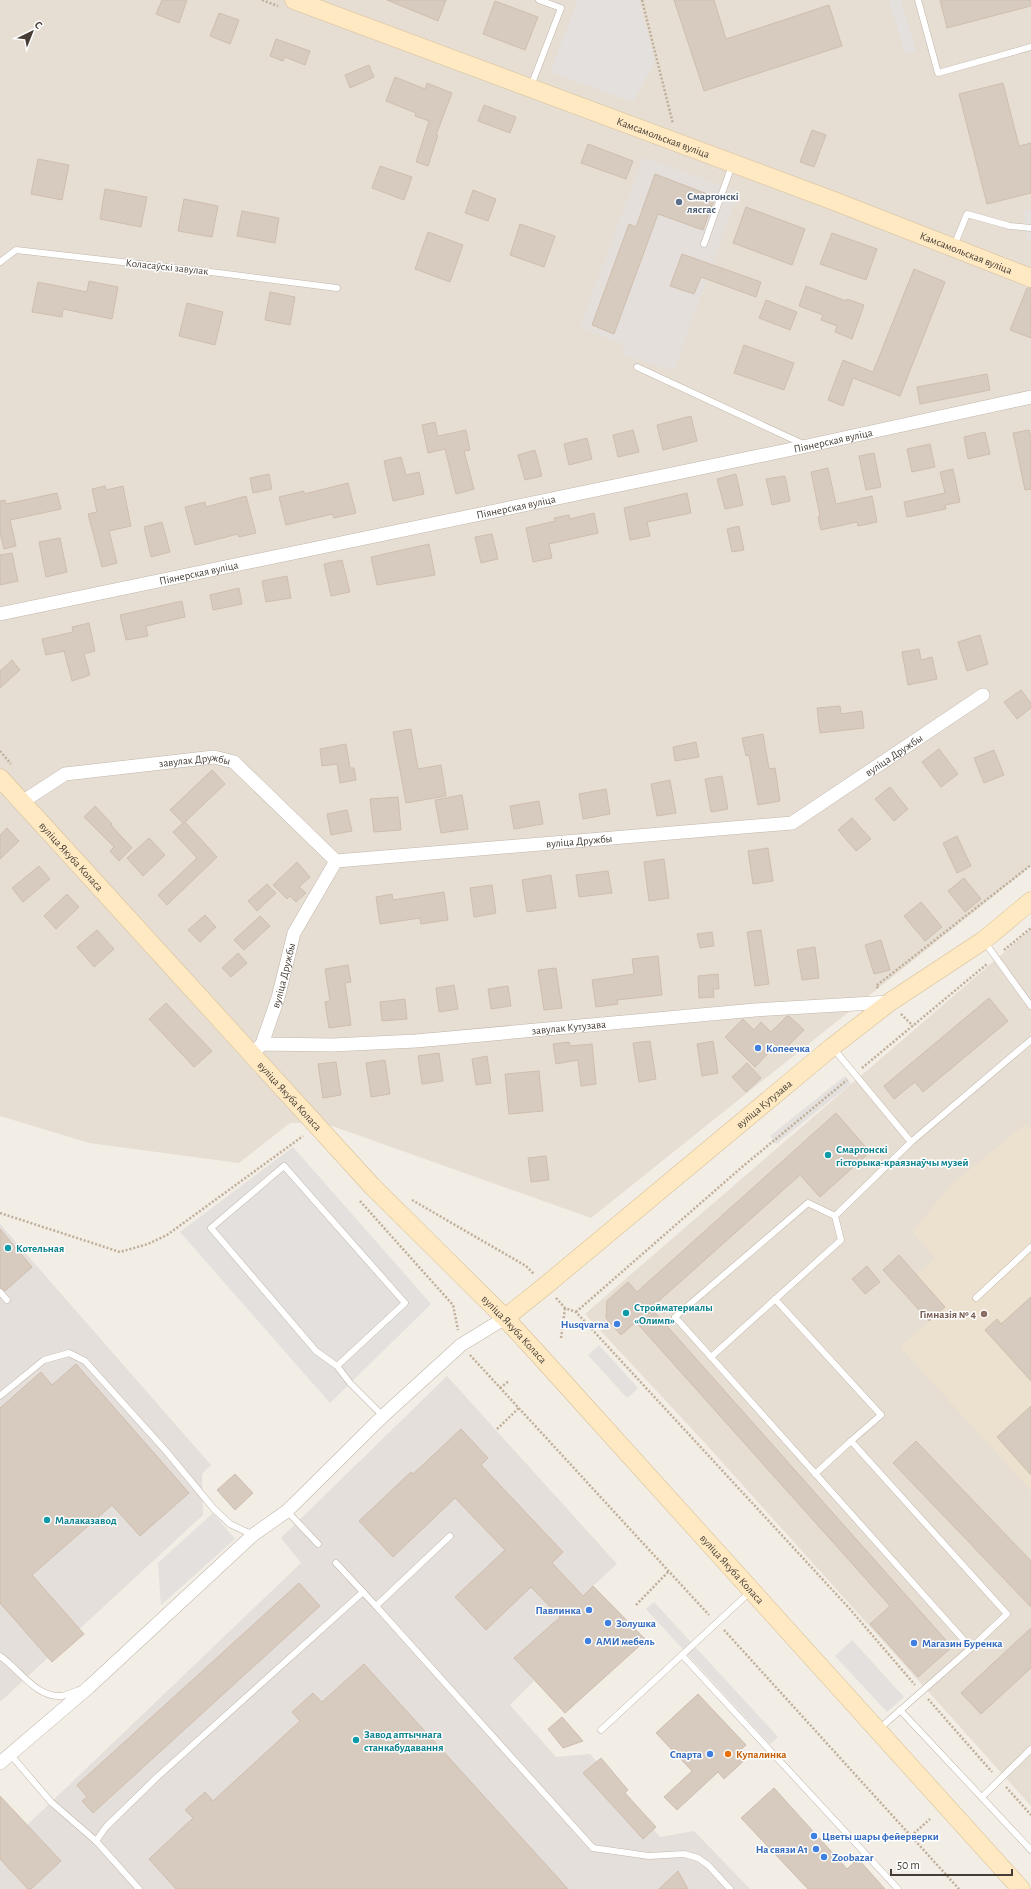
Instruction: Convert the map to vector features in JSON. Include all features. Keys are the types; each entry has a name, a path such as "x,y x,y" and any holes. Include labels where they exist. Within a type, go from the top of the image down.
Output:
{"main road":[{"name":"Камсамольская вуліца","path":"294,0 733,163 1031,278"},
{"name":"вуліца Якуба Коласа","path":"0,778 257,1049 372,1186 505,1318 1021,1889"},
{"name":"вуліца Кутузава","path":"505,1318 832,1047 890,1002 984,940 1031,901"}],"street":[{"name":"Піянерская вуліца","path":"0,614 807,446 1031,397"},
{"name":"вуліца Дружбы","path":"257,1049 278,998 294,933 336,861 792,823 982,694"},
{"name":"завулак Дружбы","path":"22,802 65,774 214,757 234,762 336,861"},
{"name":"завулак Кутузава","path":"257,1049 332,1044 416,1041 756,1010 890,1002"},
{"path":"0,1763 89,1687 253,1535 287,1512 383,1416 460,1345 505,1318"}],"lane":[{"path":"530,88 561,8 539,0"},
{"path":"918,0 938,73 1031,47"},
{"path":"704,244 733,163"},
{"path":"953,247 967,214 1010,226 1031,228"},
{"name":"Коласаўскі завулак","path":"0,262 16,250 337,288"},
{"path":"637,367 807,446"},
{"path":"984,940 1031,1006"},
{"path":"835,1216 911,1142 1031,1040"},
{"path":"832,1047 911,1142"},
{"path":"337,1366 405,1303 284,1166 211,1228 316,1351 337,1366 350,1383 383,1416"},
{"path":"835,1216 808,1203 675,1317 971,1648"},
{"path":"711,1356 841,1240 835,1216"},
{"path":"976,1298 1031,1247"},
{"path":"0,1292 8,1300"},
{"path":"775,1299 881,1415 815,1474"},
{"path":"0,1396 44,1360 69,1353 85,1361 166,1451 214,1509 230,1524 253,1535"},
{"path":"851,1441 1007,1614 877,1731"},
{"path":"287,1512 318,1544"},
{"path":"376,1606 450,1536"},
{"path":"336,1563 593,1848 649,1856 684,1854 698,1858 708,1865 730,1889"},
{"path":"601,1730 751,1591"},
{"path":"96,1841 106,1827 155,1779 363,1592"},
{"path":"682,1655 898,1889"},
{"path":"0,1656 11,1663 43,1692 61,1696 89,1687"},
{"path":"900,1710 1031,1850"},
{"path":"982,1797 1031,1749"},
{"path":"10,1754 51,1802 96,1841 139,1889"}],"path":[{"path":"642,0 674,128"},
{"path":"913,1026 876,986 1031,865"},
{"path":"576,1312 742,1167 1031,928"},
{"path":"0,1213 120,1252 148,1244 167,1236 303,1136"},
{"path":"545,1286 565,1308 576,1312 849,1608 921,1692 1031,1815"},
{"path":"561,1338 565,1308"},
{"path":"500,1388 509,1380"},
{"path":"497,1428 519,1408"},
{"path":"636,1605 669,1571"},
{"path":"910,1836 930,1819"}],"shaded area":[{"path":"0,0 1031,0 1031,866 591,1218 321,1122 290,1123 239,1163 89,1143 0,1116"},
{"path":"578,0 639,0 655,61 633,102 550,72"},
{"path":"889,0 901,0 916,51 905,54"},
{"path":"643,157 739,192 674,371 624,355 622,344 579,328"},
{"path":"1024,210 1031,211 1031,240 1027,239"},
{"path":"1031,929 1031,1806 705,1443 585,1314"},
{"path":"845,1076 851,1084 776,1144 770,1136"},
{"name":"Гімназія № 4","path":"1024,1125 1031,1128 1031,1491 900,1347 945,1307 917,1275 935,1257 912,1232 951,1185"},
{"path":"293,1147 431,1304 330,1403 180,1232"},
{"path":"0,1224 211,1465 202,1474 203,1515 0,1702"},
{"path":"599,1345 638,1388 627,1398 588,1355"},
{"path":"447,1376 617,1564 514,1658 534,1681 510,1705 556,1757 590,1754 660,1837 694,1831 750,1889 0,1889 0,1851 301,1563 281,1538"},
{"path":"213,1513 235,1539 161,1605 158,1563"},
{"path":"654,1602 778,1737 770,1744 646,1609"},
{"path":"852,1640 904,1697 887,1712 835,1656"}],"building":[{"path":"162,0 187,0 179,23 156,14"},
{"path":"387,0 446,0 438,21"},
{"path":"674,0 714,0 726,39 829,5 842,46 704,91"},
{"path":"940,0 1031,0 1031,6 947,28"},
{"path":"495,1 538,17 525,50 483,34"},
{"path":"219,13 239,20 230,44 210,36"},
{"path":"276,39 310,51 305,65 285,57 283,61 270,56"},
{"path":"369,65 374,77 350,88 345,75"},
{"path":"395,77 425,89 427,83 452,93 436,135 438,135 428,166 416,162 429,121 415,116 416,113 386,101"},
{"path":"1003,83 1019,146 1031,143 1031,193 987,204 959,94"},
{"path":"484,105 516,117 510,133 478,121"},
{"path":"812,130 826,135 814,167 800,162"},
{"path":"588,144 633,161 626,179 581,163"},
{"path":"38,159 69,165 62,200 31,194"},
{"path":"380,166 412,177 404,200 372,188"},
{"path":"655,174 715,197 703,230 658,214 614,334 592,325 629,224 636,227"},
{"path":"105,189 147,197 141,227 100,219"},
{"path":"473,190 496,199 488,221 465,213"},
{"path":"184,199 218,206 212,237 178,231"},
{"path":"746,207 805,229 792,265 733,243"},
{"path":"242,211 279,218 275,243 237,236"},
{"path":"520,224 555,236 544,267 510,255"},
{"path":"428,232 463,245 450,282 415,269"},
{"path":"832,233 877,249 866,280 820,264"},
{"path":"682,254 761,282 756,297 701,277 694,294 670,286"},
{"path":"914,269 945,282 900,396 853,378 843,406 828,400 843,360 873,372"},
{"path":"89,281 118,287 112,319 63,309 62,317 32,312 38,282 87,292"},
{"path":"806,286 846,301 847,299 864,305 852,339 835,332 837,326 821,320 823,315 799,306"},
{"path":"1027,288 1031,288 1031,338 1010,330"},
{"path":"270,292 295,297 290,325 265,320"},
{"path":"766,300 797,312 790,330 759,318"},
{"path":"187,303 223,312 215,345 179,336"},
{"path":"744,345 794,363 784,390 734,373"},
{"path":"987,374 990,390 920,404 917,387"},
{"path":"691,416 697,441 663,450 657,425"},
{"path":"435,422 438,436 466,430 470,450 464,451 474,489 456,494 445,449 428,453 422,425"},
{"path":"633,430 639,452 618,457 613,435"},
{"path":"1029,430 1031,437 1031,489 1025,490 1013,433"},
{"path":"985,432 990,454 968,459 964,437"},
{"path":"587,438 592,459 569,465 564,444"},
{"path":"930,444 935,467 912,472 907,449"},
{"path":"535,450 542,476 525,480 518,455"},
{"path":"874,453 881,487 866,490 859,456"},
{"path":"401,457 406,475 419,472 424,494 393,501 384,461"},
{"path":"828,468 836,504 872,496 877,522 858,526 857,522 821,530 818,517 820,516 811,472"},
{"path":"953,469 960,502 945,505 946,509 907,517 904,502 945,493 940,472"},
{"path":"269,474 272,489 253,493 250,478"},
{"path":"736,474 743,505 725,509 717,479"},
{"path":"785,476 790,501 772,505 766,479"},
{"path":"348,483 356,513 334,518 332,514 286,525 279,497 304,491 304,494"},
{"path":"105,486 106,490 123,486 131,526 109,531 117,563 102,567 88,514 97,512 92,489"},
{"path":"57,493 61,509 10,520 16,546 4,549 0,533 0,501 5,500 6,504"},
{"path":"687,493 691,513 647,522 650,536 630,540 624,508"},
{"path":"246,496 256,533 239,537 238,534 195,545 185,507 205,502 206,507"},
{"path":"594,513 598,533 549,544 552,558 533,562 526,528 555,521 554,518 569,515 570,519"},
{"path":"162,522 170,552 151,557 144,527"},
{"path":"739,526 744,550 732,552 727,529"},
{"path":"492,534 498,559 481,563 475,537"},
{"path":"60,538 67,572 46,577 39,542"},
{"path":"429,544 435,575 377,585 371,557"},
{"path":"12,553 18,581 0,585 0,555"},
{"path":"342,560 350,592 331,596 324,564"},
{"path":"287,576 291,598 266,602 262,581"},
{"path":"239,588 242,604 213,610 210,595"},
{"path":"182,601 185,617 146,626 148,636 126,640 120,615"},
{"path":"89,623 95,651 84,654 90,675 72,681 64,651 46,655 42,639 73,632 72,627"},
{"path":"980,635 988,664 967,671 958,642"},
{"path":"919,649 921,660 932,657 937,679 908,685 902,652"},
{"path":"12,660 20,670 0,688 0,671"},
{"path":"1021,690 1031,703 1031,708 1017,719 1004,702"},
{"path":"840,706 841,714 862,711 864,728 820,733 817,708"},
{"path":"411,729 418,769 441,765 446,796 406,803 393,732"},
{"path":"763,734 769,769 775,768 780,801 758,805 749,755 746,756 742,738"},
{"path":"696,742 699,757 675,761 673,747"},
{"path":"346,744 350,768 354,768 356,780 340,783 337,764 322,766 320,749"},
{"path":"939,749 958,774 941,787 922,762"},
{"path":"994,750 1004,775 984,783 974,758"},
{"path":"212,770 225,784 185,822 217,857 167,905 158,895 197,858 173,832 183,823 170,810"},
{"path":"722,776 728,809 711,812 705,779"},
{"path":"670,780 676,813 657,816 651,784"},
{"path":"890,787 908,809 894,821 875,799"},
{"path":"606,789 610,814 583,819 579,794"},
{"path":"462,795 468,829 441,833 435,800"},
{"path":"398,797 401,830 374,832 370,799"},
{"path":"539,801 543,824 514,829 510,806"},
{"path":"95,806 132,848 119,861 110,851 114,847 84,817"},
{"path":"347,810 352,831 331,835 327,814"},
{"path":"852,818 871,839 856,851 838,830"},
{"path":"7,828 19,841 0,859 0,835"},
{"path":"957,836 971,866 957,873 943,843"},
{"path":"149,838 165,855 143,876 127,858"},
{"path":"768,848 773,881 753,884 748,851"},
{"path":"664,859 669,898 649,901 644,862"},
{"path":"297,862 310,877 299,887 306,893 296,902 290,896 287,899 273,885"},
{"path":"39,866 50,879 23,902 12,888"},
{"path":"608,871 612,893 579,897 576,875"},
{"path":"551,875 556,908 527,912 522,880"},
{"path":"964,878 981,899 965,912 948,891"},
{"path":"267,884 276,893 257,911 248,901"},
{"path":"492,885 496,913 474,917 470,888"},
{"path":"444,892 448,920 421,924 420,918 380,924 376,897 392,894 393,900"},
{"path":"67,894 79,907 56,929 44,916"},
{"path":"921,902 942,927 925,941 904,916"},
{"path":"205,915 216,927 200,942 188,930"},
{"path":"260,916 270,926 244,950 234,940"},
{"path":"97,930 114,949 94,967 77,947"},
{"path":"761,930 769,984 755,986 747,932"},
{"path":"712,932 714,946 700,948 697,934"},
{"path":"881,940 890,970 874,974 865,945"},
{"path":"815,947 819,978 802,980 797,950"},
{"path":"238,953 247,963 231,977 222,968"},
{"path":"658,956 662,995 617,1000 618,1004 596,1007 592,980 634,974 632,959"},
{"path":"348,965 351,982 345,983 351,1025 329,1028 325,1002 330,1001 325,969"},
{"path":"556,968 562,1008 544,1010 538,970"},
{"path":"718,974 719,989 713,989 714,997 699,998 698,976"},
{"path":"454,985 458,1009 439,1012 436,988"},
{"path":"508,986 511,1006 491,1009 488,989"},
{"path":"989,998 1008,1021 923,1092 915,1082 894,1099 884,1086"},
{"path":"405,999 407,1019 382,1021 380,1002"},
{"path":"166,1003 212,1051 194,1067 149,1019"},
{"path":"787,1016 789,1016 804,1030 782,1052 776,1045 755,1067 725,1037 743,1019 754,1030 761,1022 771,1032"},
{"path":"650,1041 656,1079 639,1082 633,1043"},
{"path":"713,1041 718,1073 702,1076 697,1044"},
{"path":"569,1042 570,1046 592,1044 596,1084 581,1086 578,1060 556,1064 553,1044"},
{"path":"439,1053 443,1081 422,1084 418,1056"},
{"path":"487,1056 491,1083 476,1085 472,1059"},
{"path":"385,1060 390,1094 371,1097 366,1063"},
{"path":"336,1062 341,1095 323,1098 318,1064"},
{"path":"747,1063 761,1078 746,1092 732,1077"},
{"path":"539,1071 543,1111 509,1114 505,1074"},
{"path":"836,1113 870,1152 820,1197 800,1175 651,1308 952,1647 918,1677 870,1624 890,1606 636,1322 621,1335 606,1318 607,1301 628,1282 637,1292"},
{"path":"546,1156 549,1180 531,1182 528,1158"},
{"name":"Котельная","path":"0,1229 32,1267 5,1291 0,1288"},
{"path":"899,1255 945,1307 929,1321 883,1270"},
{"path":"867,1266 880,1282 865,1294 852,1279"},
{"path":"1031,1297 1031,1381 985,1330 997,1319 1001,1324"},
{"name":"Малаказавод","path":"76,1364 189,1493 140,1536 112,1505 32,1575 84,1634 52,1662 0,1603 0,1408 41,1372 52,1385"},
{"path":"1031,1406 1031,1475 997,1437"},
{"path":"461,1429 488,1458 481,1465 563,1552 552,1563 583,1596 593,1586 646,1640 565,1713 514,1658 560,1617 531,1587 486,1630 455,1597 505,1550 455,1498 393,1557 359,1521 411,1472 413,1474"},
{"path":"916,1441 1031,1561 1031,1607 893,1463"},
{"path":"235,1474 253,1493 235,1510 217,1490"},
{"path":"299,1583 320,1606 93,1813 82,1801 87,1797 77,1785"},
{"path":"1031,1628 1031,1668 981,1714 961,1693"},
{"name":"Завод аптычнага станкабудавання","path":"364,1664 568,1889 176,1889 149,1859 193,1818 185,1810 205,1792 213,1801 300,1721 292,1712 313,1693 322,1702"},
{"name":"Спарта","path":"698,1694 746,1745 741,1750 748,1757 724,1779 718,1772 677,1810 664,1797 692,1771 656,1733"},
{"path":"562,1717 583,1741 563,1748 548,1729"},
{"path":"601,1758 628,1790 625,1793 656,1827 643,1839 583,1773"},
{"path":"774,1788 847,1869 858,1859 885,1889 808,1889 741,1818"},
{"path":"0,1796 61,1861 31,1889 28,1889 0,1859"},
{"path":"678,1871 688,1889 659,1889"}],"place":[{"name":"Смаргонскі лясгас","path":"679,202"},
{"name":"Копеечка","path":"758,1048"},
{"name":"Смаргонскі гісторыка-краязнаўчы музей","path":"828,1155"},
{"name":"Котельная","path":"8,1248"},
{"name":"Стройматериалы «Олимп»","path":"626,1313"},
{"name":"Гімназія № 4","path":"984,1314"},
{"name":"Husqvarna","path":"617,1324"},
{"name":"Малаказавод","path":"47,1520"},
{"name":"Павлинка","path":"589,1610"},
{"name":"Золушка","path":"608,1623"},
{"name":"АМИ мебель","path":"588,1641"},
{"name":"Магазин Буренка","path":"914,1643"},
{"name":"Завод аптычнага станкабудавання","path":"356,1740"},
{"name":"Спарта","path":"710,1754"},
{"name":"Купалинка","path":"728,1754"},
{"name":"Цветы шары фейерверки","path":"814,1836"},
{"name":"На связи А1","path":"816,1849"},
{"name":"Zoobazar","path":"824,1857"}]}
